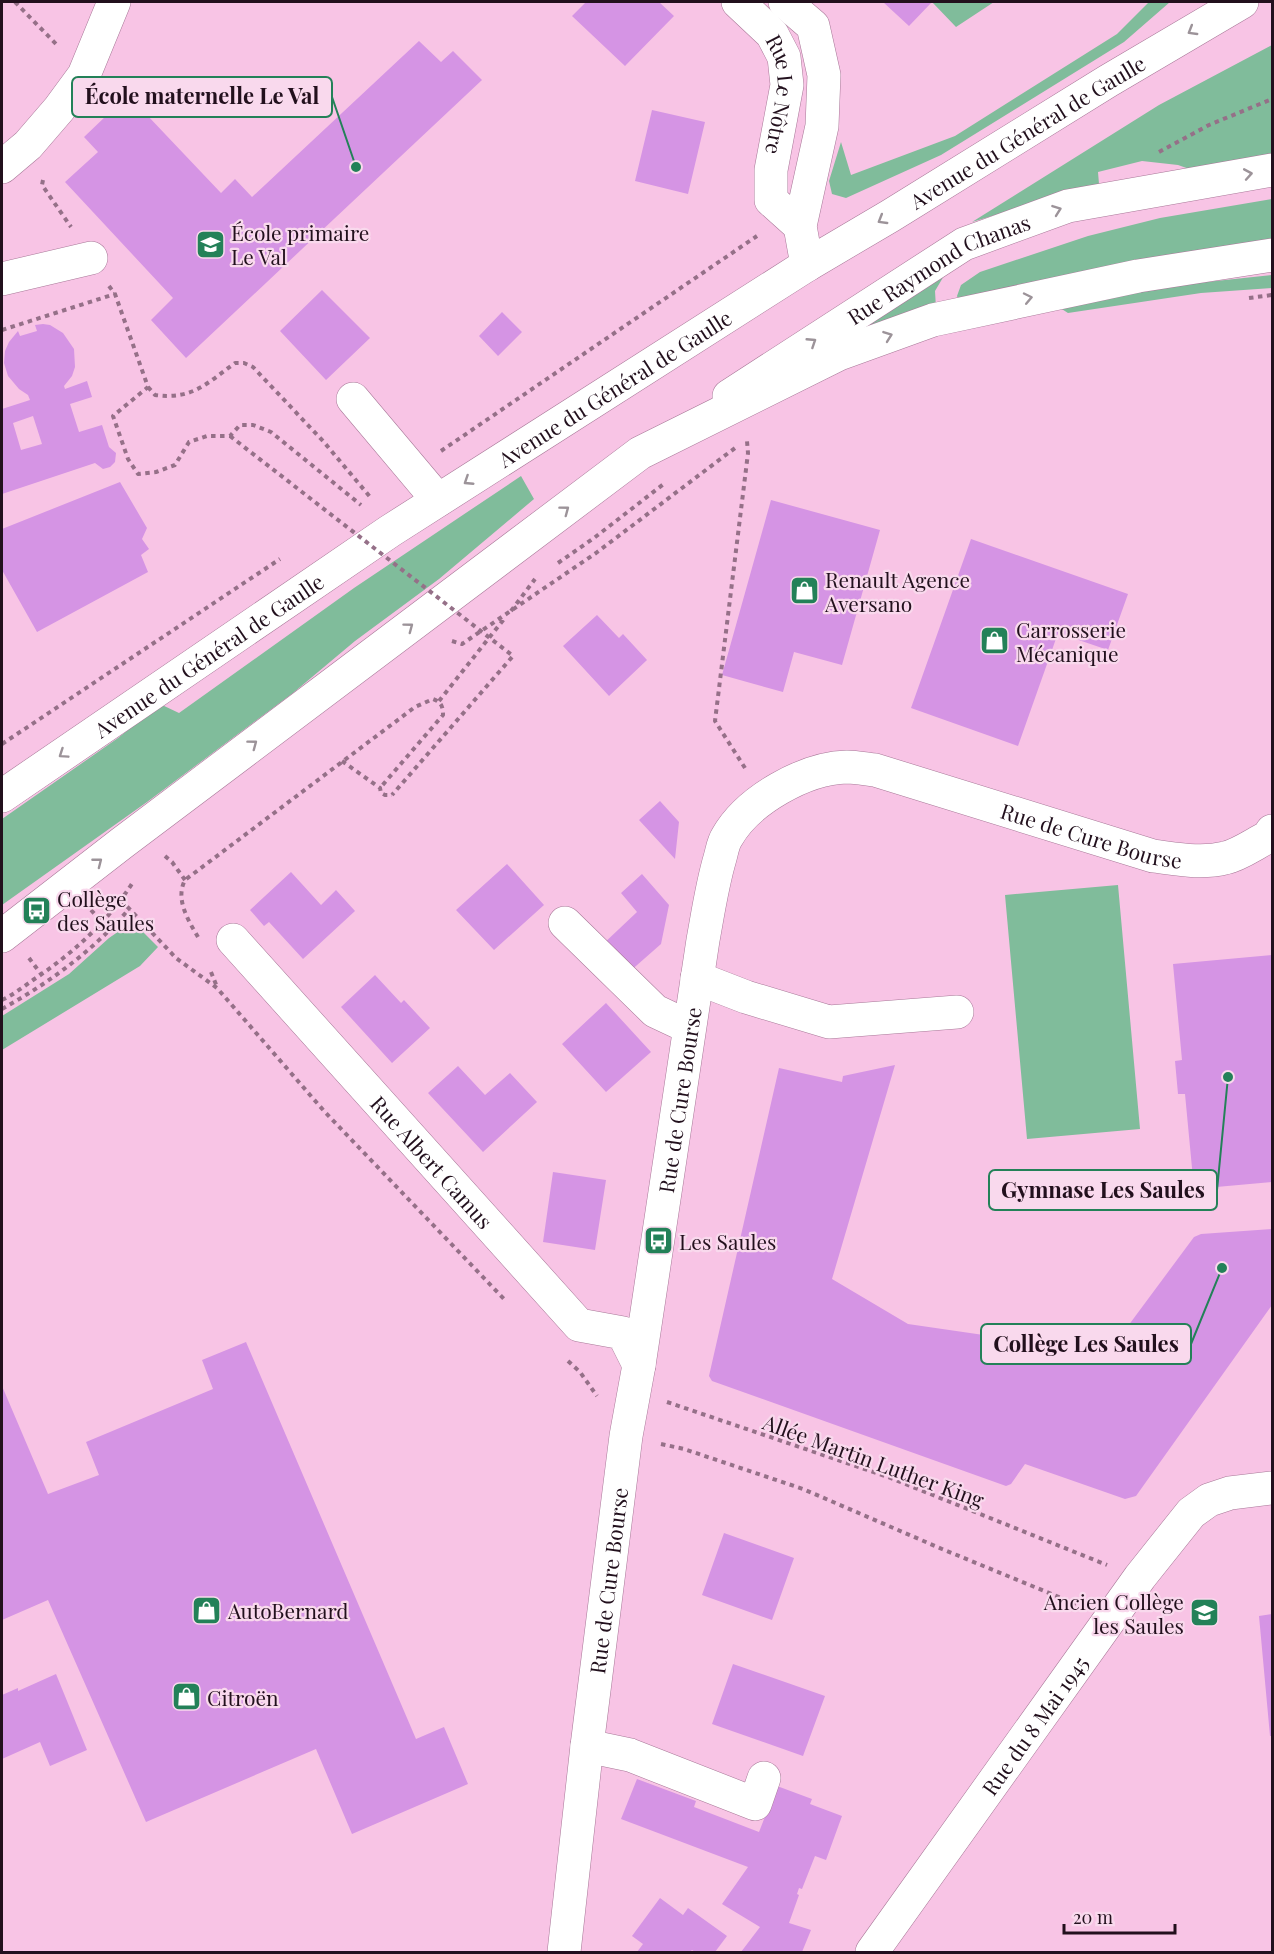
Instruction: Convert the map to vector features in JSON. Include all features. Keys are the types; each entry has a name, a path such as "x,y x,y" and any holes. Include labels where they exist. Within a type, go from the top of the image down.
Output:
{"street":[{"path":"2,167 28,145 59,110 84,75 114,2"},
{"name":"Rue Le Nôtre","path":"738,2 772,34 784,57 787,85 771,170 771,200 800,226"},
{"path":"785,2 813,26 824,75 822,126 800,226 807,265"},
{"name":"Avenue du Général de Gaulle","path":"2,796 390,531 807,265 1242,2"},
{"name":"Rue Raymond Chanas","path":"640,453 964,244 1068,206 1272,170"},
{"path":"2,936 131,836 640,453 839,354 933,320 1138,276 1272,255"},
{"path":"2,279 91,258"},
{"path":"353,399 438,501"},
{"name":"Rue de Cure Bourse","path":"564,1953 587,1746 626,1436 697,978 714,881 726,838 742,816 764,798 792,782 821,772 847,767 875,770 1153,856 1204,861 1226,858 1268,837 1272,831"},
{"path":"566,924 655,1011 689,1028"},
{"name":"Rue Albert Camus","path":"233,940 579,1324 623,1333 636,1380"},
{"path":"697,978 746,997 829,1022 957,1012"},
{"name":"Rue du 8 Mai 1945","path":"872,1953 1140,1576 1191,1513 1209,1500 1230,1493 1272,1488"},
{"path":"587,1746 630,1755 755,1804 764,1778"}],"path":[{"path":"1136,193 1142,161 1209,125 1272,99"},
{"path":"2,330 115,294 148,387 155,395 172,397 191,393 235,363 244,363 253,367 323,441 371,498"},
{"path":"148,387 113,416 128,459 138,474 156,472 175,465 189,442 207,436 230,436 513,656 392,795 383,794 380,788 342,761"},
{"path":"230,436 240,425 253,425 271,432 361,505"},
{"path":"461,634 452,641 462,644 508,614 596,553 723,456 756,436"},
{"path":"747,441 748,453 715,721 764,798"},
{"path":"555,565 672,478"},
{"path":"439,701 535,579 517,593"},
{"path":"470,628 479,621"},
{"path":"199,939 187,918 181,899 185,880 415,707 433,699 439,701 443,707 443,715 380,788"},
{"path":"160,852 172,862 185,880"},
{"path":"2,1000 83,942 121,900 176,958 217,988 324,1111 504,1299"},
{"path":"2,1010 71,964 112,930 129,909"},
{"path":"210,968 217,988"},
{"name":"Allée Martin Luther King","path":"563,1356 580,1372 592,1389 636,1380 652,1397 888,1477 1077,1554 1140,1576"},
{"path":"626,1436 684,1449 803,1489 1084,1607 1105,1626"}],"green space":[{"path":"932,2 994,2 956,27"},
{"path":"1149,2 1170,2 1124,42 941,155 846,198 832,194 829,181 841,142 851,175 955,136 1117,34"},
{"path":"1272,45 1272,158 1198,172 1178,165 1142,161 1098,172 1099,184 972,222 1159,105"},
{"path":"1272,199 1272,245 960,304 957,296 961,285 980,272 1088,236 1160,218"},
{"path":"948,269 935,291 936,308 844,343"},
{"path":"1272,275 1272,288 1201,293 1068,313 1057,306 1197,283"},
{"path":"521,476 534,499 439,579 355,641 293,693 147,802 2,905 2,819 118,738 160,704 179,713 354,588"},
{"path":"1118,885 1140,1129 1027,1139 1005,895"},
{"path":"128,925 139,928 158,947 140,966 2,1050 2,1016 69,974 109,938"}],"building":[{"path":"586,2 659,2 674,16 625,66 572,16"},
{"path":"883,2 932,2 909,26"},
{"path":"419,41 441,62 453,51 482,80 186,358 151,320 173,298 65,182 98,152 84,137 128,95 221,193 235,179 252,197"},
{"path":"652,110 705,122 688,194 635,181"},
{"path":"322,290 370,338 326,380 280,331"},
{"path":"502,312 522,332 498,356 479,336"},
{"path":"35,325 50,325 63,333 74,349 75,367 72,376 64,386 65,389 87,381 92,397 70,404 79,432 102,425 109,447 116,453 115,462 103,469 95,463 2,494 2,409 30,400 28,395 19,389 8,376 4,363 5,351 18,331 20,336 37,331","holes":["33,416 42,444 21,450 13,423"]},
{"path":"120,482 147,528 142,539 149,549 141,555 148,572 37,632 2,570 2,529"},
{"name":"Renault Agence Aversano","path":"771,500 880,530 842,665 794,652 783,692 722,675"},
{"name":"Carrosserie Mécanique","path":"971,539 1128,594 1108,650 1058,633 1018,746 911,708"},
{"path":"597,615 619,638 623,634 647,660 609,696 563,646"},
{"path":"660,801 679,822 675,859 639,820"},
{"path":"507,864 544,905 494,950 456,910"},
{"path":"291,872 321,905 336,890 355,911 303,959 269,922 264,926 250,910"},
{"path":"642,874 669,905 661,944 628,973 601,946 637,912 621,893"},
{"path":"1272,955 1272,1182 1194,1189 1185,1094 1178,1094 1175,1061 1182,1060 1173,964"},
{"path":"375,975 401,1003 404,1000 430,1028 392,1063 341,1007"},
{"path":"606,1003 651,1052 606,1092 562,1044"},
{"path":"895,1065 832,1279 908,1324 1108,1353 1194,1237 1201,1234 1272,1229 1272,1305 1136,1496 1125,1499 1025,1464 1011,1484 1006,1486 712,1381 709,1376 779,1068 842,1082 843,1076"},
{"path":"458,1066 485,1095 510,1073 537,1102 483,1152 428,1093"},
{"path":"553,1172 606,1180 595,1250 543,1242"},
{"name":"AutoBernard","path":"246,1342 416,1739 444,1727 468,1784 352,1834 316,1749 146,1822 48,1600 2,1620 2,1386 48,1494 99,1475 86,1442 213,1389 202,1360"},
{"path":"724,1533 794,1558 772,1620 702,1595"},
{"path":"1272,1614 1272,1736 1270,1736 1259,1616"},
{"path":"733,1664 825,1696 803,1756 712,1724"},
{"path":"56,1674 87,1750 50,1766 40,1742 2,1759 2,1695 18,1688 18,1691"},
{"path":"637,1779 696,1801 694,1807 759,1832 777,1786 812,1799 810,1804 842,1816 826,1860 815,1856 802,1889 799,1888 797,1894 799,1895 789,1923 811,1930 802,1952 741,1952 760,1927 722,1904 748,1867 621,1819"},
{"path":"660,1898 683,1915 688,1908 727,1936 715,1952 692,1950 690,1952 637,1952 643,1944 632,1936"}],"place":[{"name":"École maternelle Le Val","path":"356,167"},
{"name":"École primaire Le Val","path":"210,244"},
{"name":"Renault Agence Aversano","path":"804,591"},
{"name":"Carrosserie Mécanique","path":"995,641"},
{"name":"Collège des Saules","path":"36,910"},
{"name":"Gymnase Les Saules","path":"1228,1077"},
{"name":"Les Saules","path":"658,1241"},
{"name":"Collège Les Saules","path":"1222,1268"},
{"name":"AutoBernard","path":"207,1610"},
{"name":"Ancien Collège les Saules","path":"1205,1613"},
{"name":"Citroën","path":"186,1697"}]}
